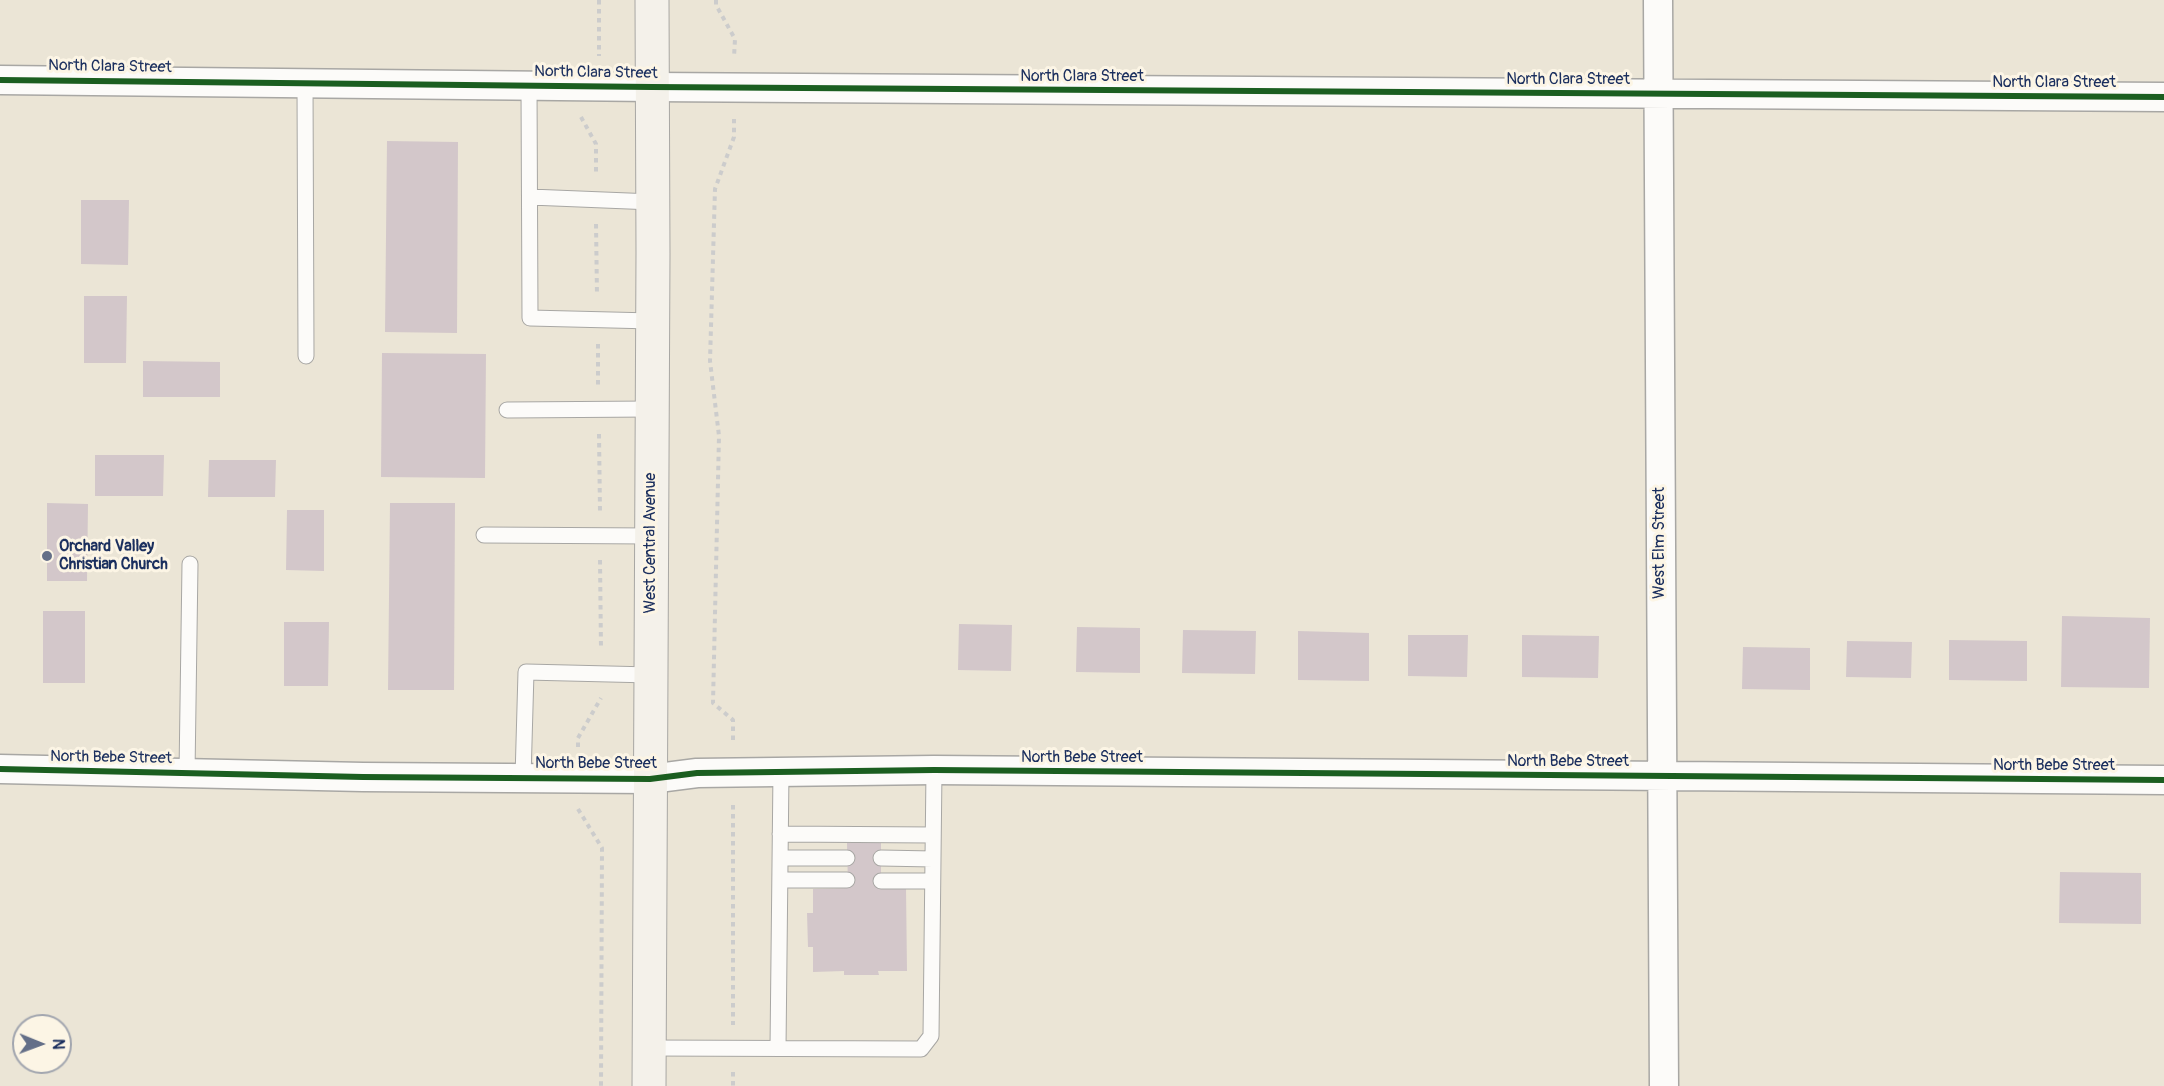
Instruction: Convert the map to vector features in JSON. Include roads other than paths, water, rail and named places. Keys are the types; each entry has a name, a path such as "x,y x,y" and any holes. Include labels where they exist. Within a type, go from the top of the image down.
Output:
{"main road":[{"name":"West Central Avenue","path":"649,1086 652,0"}],"street":[{"name":"West Elm Street","path":"1658,0 1664,1086"},
{"name":"North Clara Street","path":"0,80 734,88 2164,97"},
{"name":"North Bebe Street","path":"0,769 650,779 697,773 934,770 2164,780"}],"lane":[{"path":"305,83 306,356"},
{"path":"529,86 530,318 652,321"},
{"path":"530,197 653,202"},
{"path":"507,410 652,409"},
{"path":"484,535 651,536"},
{"path":"187,773 190,564"},
{"path":"524,778 526,672 651,675"},
{"path":"649,1048 921,1049 931,1036 934,770"},
{"path":"778,1048 781,771"},
{"path":"780,834 933,835"},
{"path":"780,858 847,858"},
{"path":"881,858 933,859"},
{"path":"780,880 847,880"},
{"path":"882,881 933,881"}],"place":[{"name":"Orchard Valley Christian Church","path":"47,556"}]}
